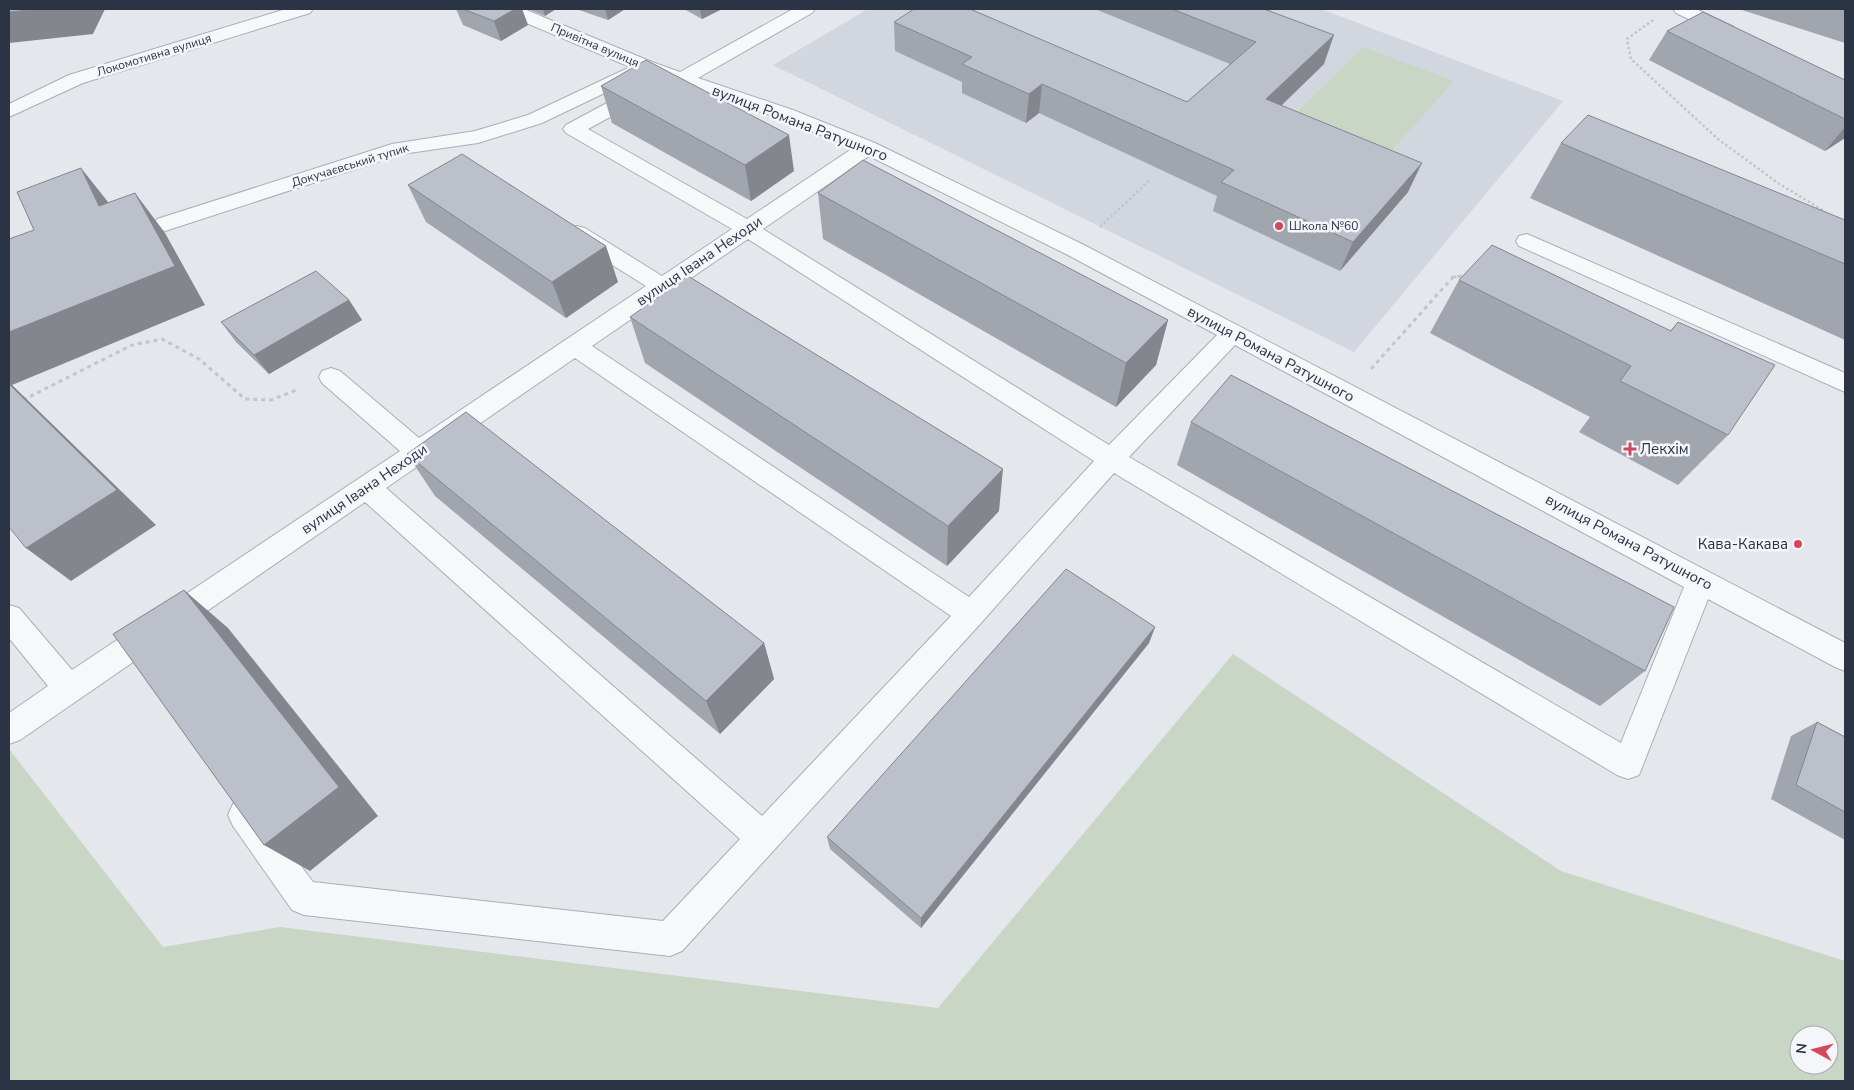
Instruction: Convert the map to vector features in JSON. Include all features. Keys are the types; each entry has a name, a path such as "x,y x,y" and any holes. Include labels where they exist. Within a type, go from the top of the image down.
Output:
{"street":[{"name":"Локомотивна вулиця","path":"9,111 76,79 304,9"},
{"name":"Привітна вулиця","path":"508,9 645,66 683,78"},
{"path":"806,9 683,78 651,86 573,129 748,228 1111,459 1628,764 1701,580"},
{"path":"1682,9 1748,40"},
{"name":"Докучаєвський тупик","path":"165,224 399,148 478,137 535,119 645,66"},
{"name":"вулиця Романа Ратушного","path":"683,78 786,114 868,147 1076,250 1845,658"},
{"name":"вулиця Івана Неходи","path":"9,730 69,689 134,661 366,487 868,147"},
{"path":"562,224 662,286"},
{"path":"1527,241 1775,363 1845,383"},
{"path":"228,793 304,898 670,938 971,614 1111,459 1232,334"},
{"path":"574,346 971,614"},
{"path":"331,377 418,452"},
{"path":"366,487 763,838"},
{"path":"9,617 69,689"}],"path":[{"path":"1654,18 1627,39 1631,59 1719,140 1778,183 1826,213"},
{"path":"1096,231 1150,179"},
{"path":"1348,395 1453,277 1472,275"},
{"path":"18,402 132,345 162,340 199,359 245,399 271,400 331,377"}],"shaded area":[{"name":"Школа №60","path":"868,9 1321,9 1563,101 1354,352 773,65"}],"green space":[{"path":"1363,47 1454,81 1385,158 1290,119"},
{"path":"1233,654 1561,871 1845,961 1845,1081 9,1081 9,749 163,947 280,927 938,1008"}],"building":[{"path":"9,9 38,9 9,12"},
{"path":"463,9 515,9 494,21"},
{"path":"914,9 970,9 1187,102 1256,42 1172,9 1264,9 1334,35 1266,99 1422,163 1353,242 1221,182 1234,170 1042,84 1029,94 962,64 972,57 894,22"},
{"path":"1703,12 1845,80 1845,119 1667,31"},
{"path":"646,60 789,135 745,165 601,86"},
{"path":"1588,115 1845,220 1845,264 1561,143"},
{"path":"462,154 606,246 552,282 408,185"},
{"path":"863,160 1168,320 1126,363 818,193"},
{"path":"81,168 99,206 135,193 175,266 9,332 9,239 34,230 17,192"},
{"path":"1492,245 1671,331 1678,322 1775,365 1728,435 1620,381 1631,366 1459,280"},
{"path":"316,271 349,300 254,355 221,322"},
{"path":"688,276 1003,469 948,526 630,317"},
{"path":"1231,375 1674,607 1645,671 1191,422"},
{"path":"9,384 117,490 26,548 9,527"},
{"path":"466,412 764,643 706,701 407,454"},
{"path":"1066,569 1155,627 921,918 827,837"},
{"path":"184,590 339,787 264,845 113,634"},
{"path":"1817,722 1845,737 1845,812 1796,785"}],"place":[{"name":"Школа №60","path":"1279,226"},
{"name":"Лекхім","path":"1630,449"},
{"name":"Кава-Какава","path":"1798,544"}]}
